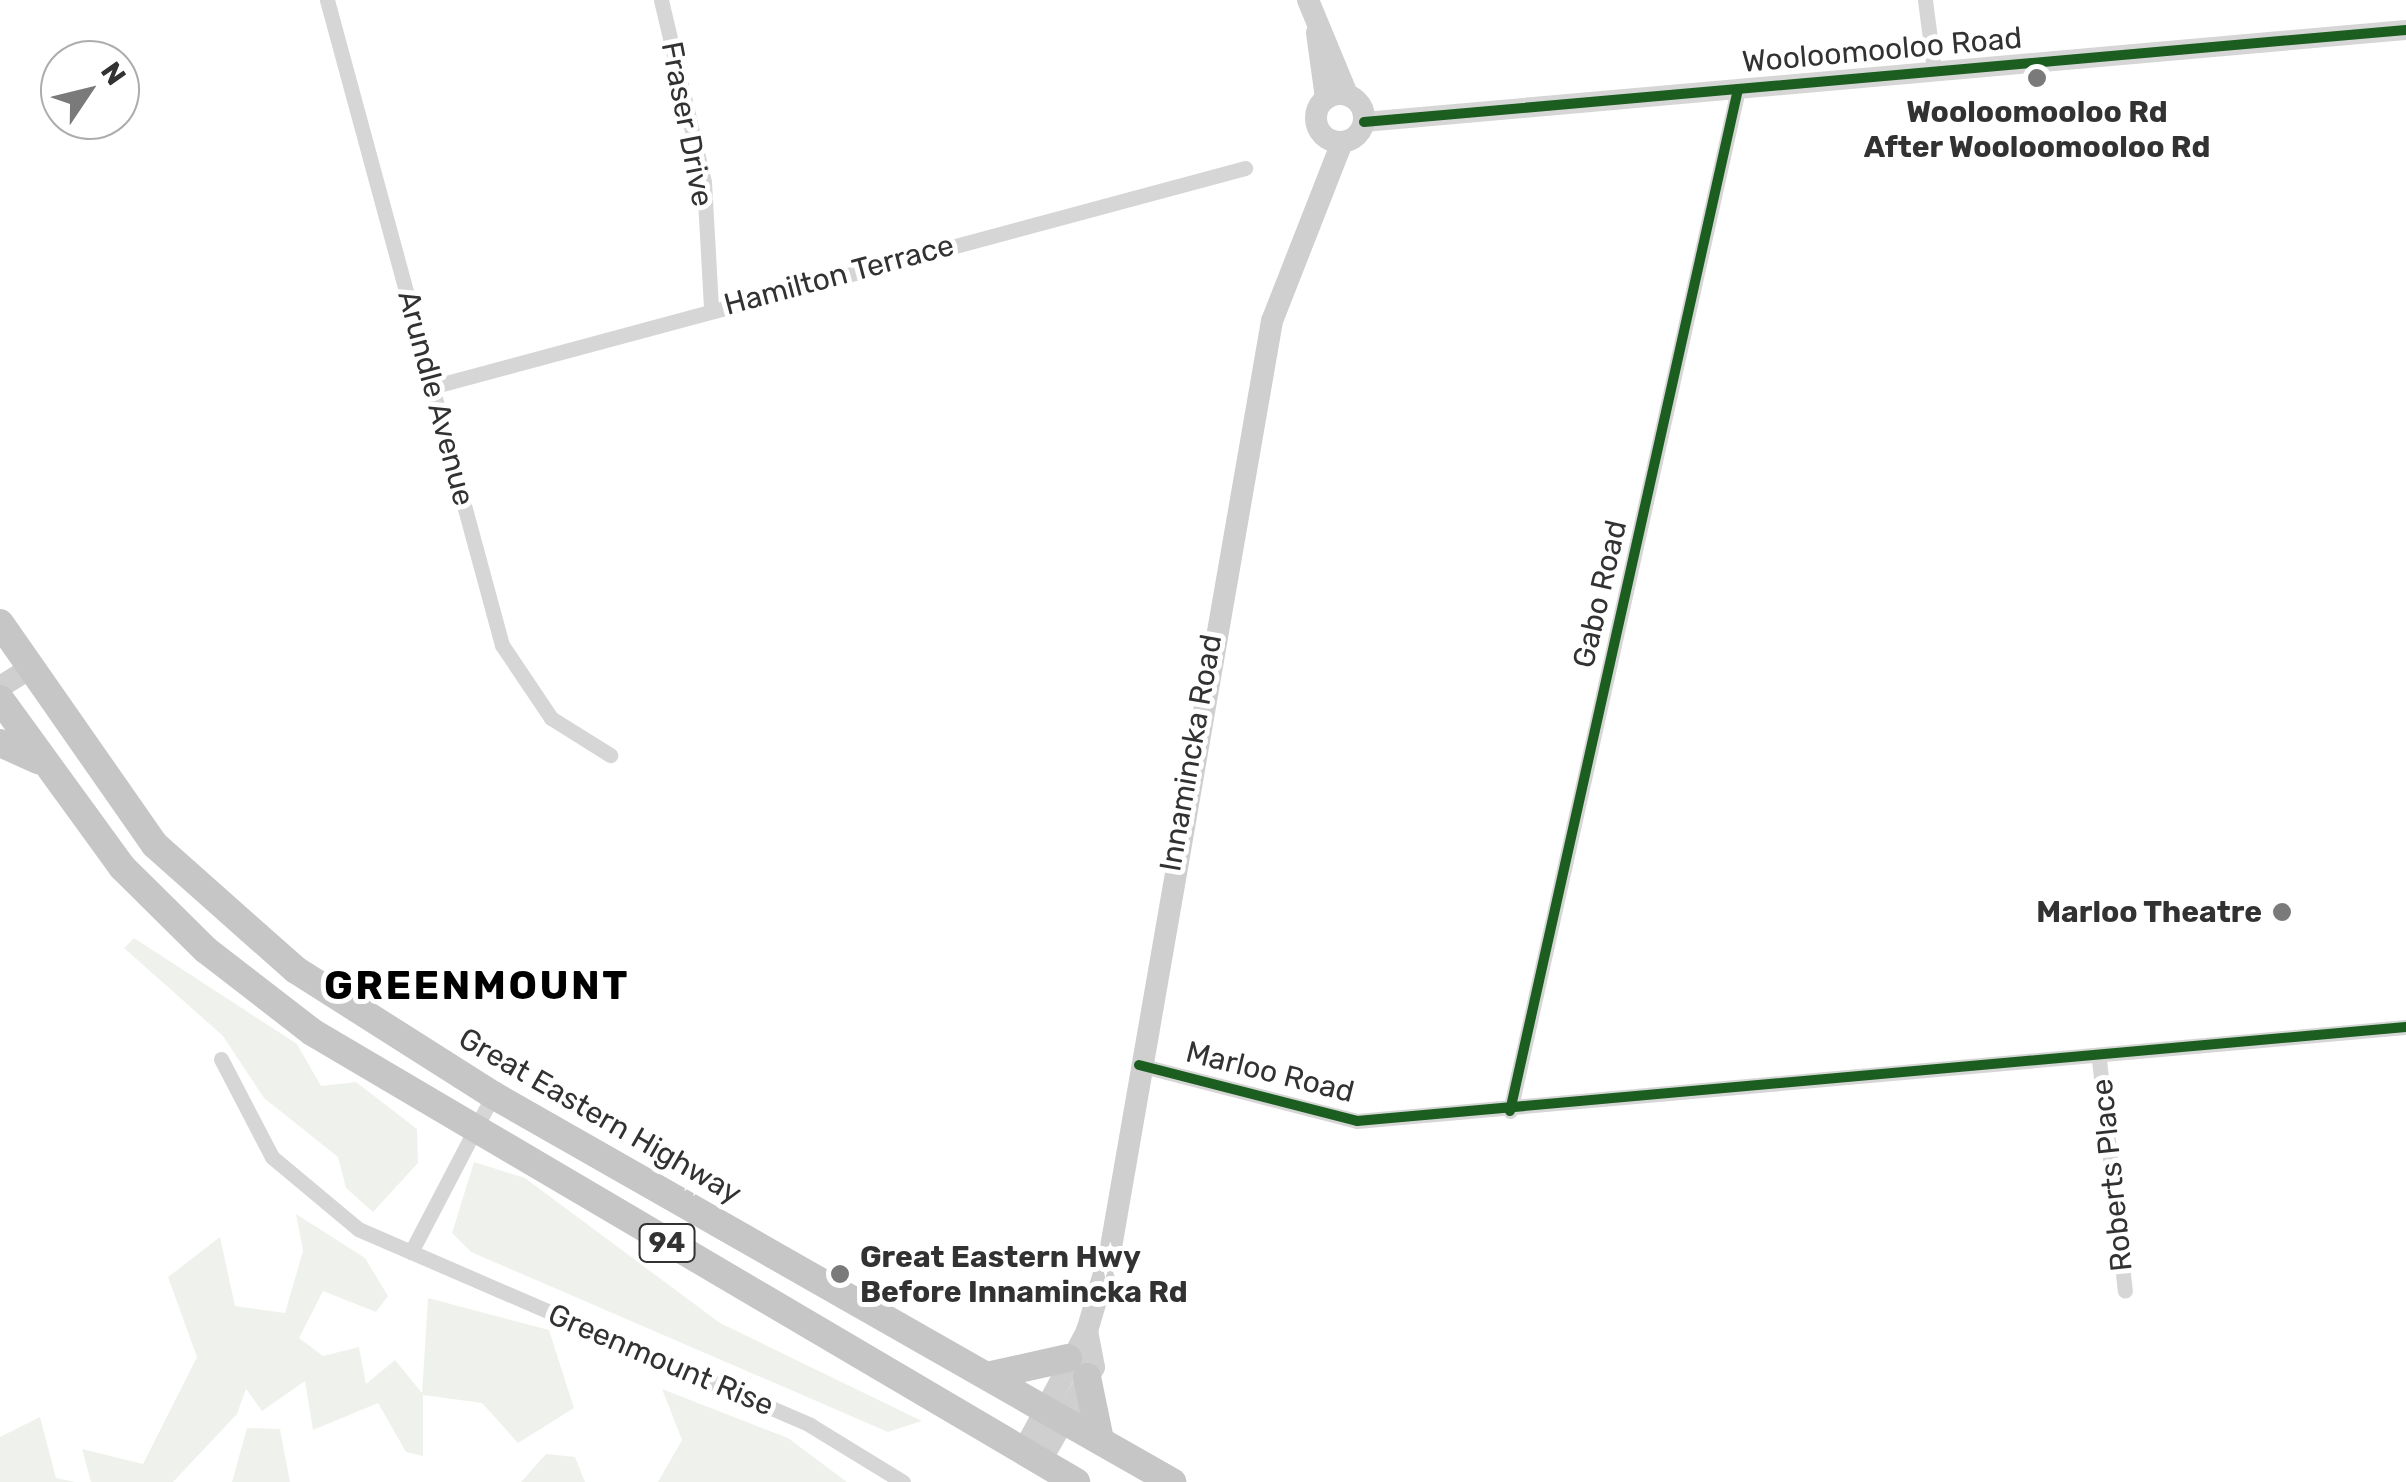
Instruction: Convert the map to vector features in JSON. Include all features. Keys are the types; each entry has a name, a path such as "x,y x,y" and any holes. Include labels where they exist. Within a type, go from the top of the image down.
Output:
{"highway":[{"name":"Great Eastern Highway","path":"4,640 194,885 342,1002 494,1095 1172,1482"},
{"name":"94","path":"0,699 38,760 122,867 206,950 312,1032 1076,1482"},
{"path":"0,744 38,760"},
{"path":"986,1376 1078,1368 1100,1440"}],"main road":[{"path":"1308,0 1316,32 1350,106 1335,140"},
{"name":"Innamincka Road","path":"1078,1368 1110,1253 1139,1065 1272,321 1320,181 1315,168 1335,140 1316,118 1350,106"},
{"path":"0,686 26,671"},
{"path":"1032,1457 1078,1368"}],"street":[{"name":"Arundle Avenue","path":"327,0 435,386 502,646 550,718 610,754"},
{"name":"Fraser Drive","path":"661,0 704,182 710,309"},
{"path":"1925,0 1934,69"},
{"name":"Wooloomooloo Road","path":"1350,106 1398,117 2406,30"},
{"name":"Gabo Road","path":"1510,1111 1738,89"},
{"name":"Hamilton Terrace","path":"435,386 1245,168"},
{"name":"Marloo Road","path":"1139,1065 1357,1121 2100,1060 2406,1027"},
{"name":"Greenmount Rise","path":"221,1058 272,1157 358,1229 810,1424 903,1482"},
{"name":"Roberts Place","path":"2100,1060 2125,1291"},
{"path":"411,1252 494,1095"}],"shaded area":[{"path":"134,938 297,1044 321,1086 356,1082 417,1129 418,1163 373,1212 346,1188 338,1157 264,1098 223,1036 124,948"},
{"path":"474,1162 525,1178 720,1323 922,1421 888,1432 471,1252 452,1233"},
{"path":"296,1214 365,1258 388,1296 376,1312 323,1291 299,1338 323,1356 359,1347 366,1384 395,1360 422,1393 428,1298 549,1330 574,1408 518,1443 482,1403 423,1395 423,1456 406,1452 378,1403 313,1430 305,1381 262,1411 246,1389 237,1414 173,1482 91,1482 82,1449 143,1464 197,1357 168,1277 220,1237 235,1306 285,1313 303,1251"},
{"path":"662,1389 788,1438 847,1482 658,1482 682,1440"},
{"path":"40,1417 56,1478 76,1482 0,1482 0,1437"},
{"path":"247,1428 280,1429 290,1482 232,1482"},
{"path":"546,1454 575,1457 585,1482 521,1482"}],"cycle path":[{"path":"1364,122 2406,30"},
{"path":"1510,1111 1738,89"},
{"path":"1139,1065 1357,1121 2406,1027"}],"place":[{"name":"Wooloomooloo Rd After Wooloomooloo Rd","path":"2037,78"},
{"name":"Marloo Theatre","path":"2282,912"},
{"name":"Great Eastern Hwy Before Innamincka Rd","path":"840,1274"}],"district":[{"name":"GREENMOUNT","path":"477,986"}]}
